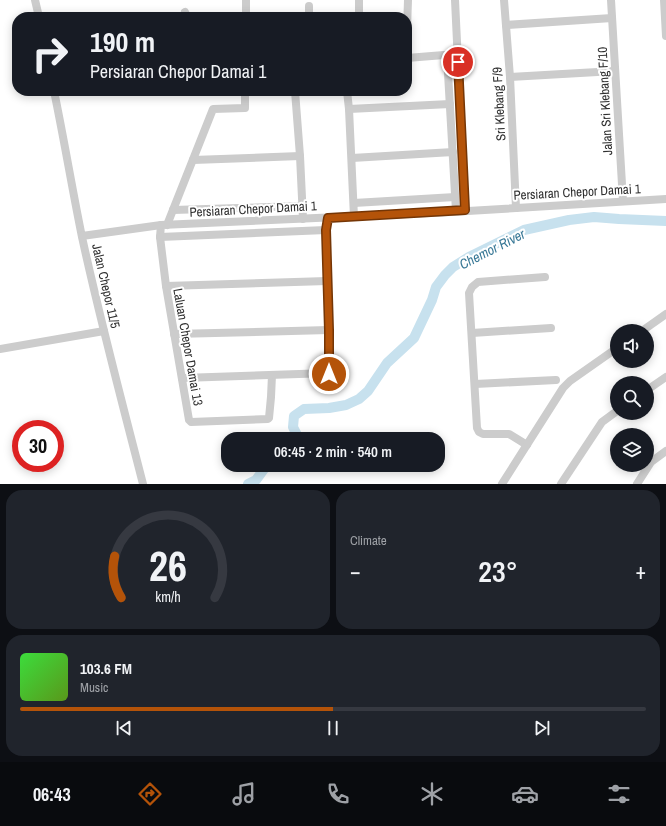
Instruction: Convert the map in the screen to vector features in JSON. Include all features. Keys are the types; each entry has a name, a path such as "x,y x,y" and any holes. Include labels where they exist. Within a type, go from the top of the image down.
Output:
{"street":[{"path":"35,0 38,12"},
{"path":"246,0 246,12"},
{"path":"408,0 408,12"},
{"path":"455,0 465,210"},
{"name":"Sri Klebang F/9","path":"504,0 510,77 516,208"},
{"name":"Jalan Sri Klebang F/10","path":"611,0 623,201"},
{"path":"664,0 666,36"},
{"path":"359,1 359,12"},
{"path":"309,6 309,12"},
{"path":"506,25 612,18"},
{"path":"412,58 447,56 456,211"},
{"path":"510,77 615,71"},
{"name":"Jalan Chepor 11/5","path":"55,96 82,236 104,331 143,484"},
{"path":"164,225 173,210 213,109 245,108 245,96"},
{"path":"295,96 303,219"},
{"path":"348,96 350,109 354,217"},
{"path":"350,109 450,104"},
{"path":"352,158 453,152"},
{"path":"193,160 300,156"},
{"path":"354,203 455,197"},
{"name":"Persiaran Chepor Damai 1","path":"82,236 164,225 354,217 666,199"},
{"path":"173,210 302,206"},
{"path":"182,378 329,374 326,230 328,218"},
{"name":"Laluan Chepor Damai 13","path":"164,225 160,237 166,286 189,420 191,422 268,419 272,375"},
{"path":"160,237 326,230"},
{"path":"527,445 509,434 483,434 479,432 477,428 469,292 478,282 545,278"},
{"path":"166,286 327,281"},
{"path":"652,324 666,314"},
{"path":"472,333 550,328"},
{"path":"174,334 329,330"},
{"path":"0,349 104,331"},
{"path":"502,484 563,388 570,381 610,353"},
{"path":"654,385 666,376"},
{"path":"475,384 556,380"},
{"path":"561,484 602,422 610,416"},
{"path":"636,484 651,462 666,451"}],"waterway":[{"name":"Chemor River","path":"296,432 293,427 294,416 304,409 329,408 346,405 359,399 368,391 387,363 414,338 432,300 436,287 445,275 453,267 469,257 524,230 569,220 594,217 666,221"},
{"name":"Chemor River","path":"248,484 256,480 262,472"}],"route":[{"path":"329,374 326,230 328,218 465,210 458,62"}]}
